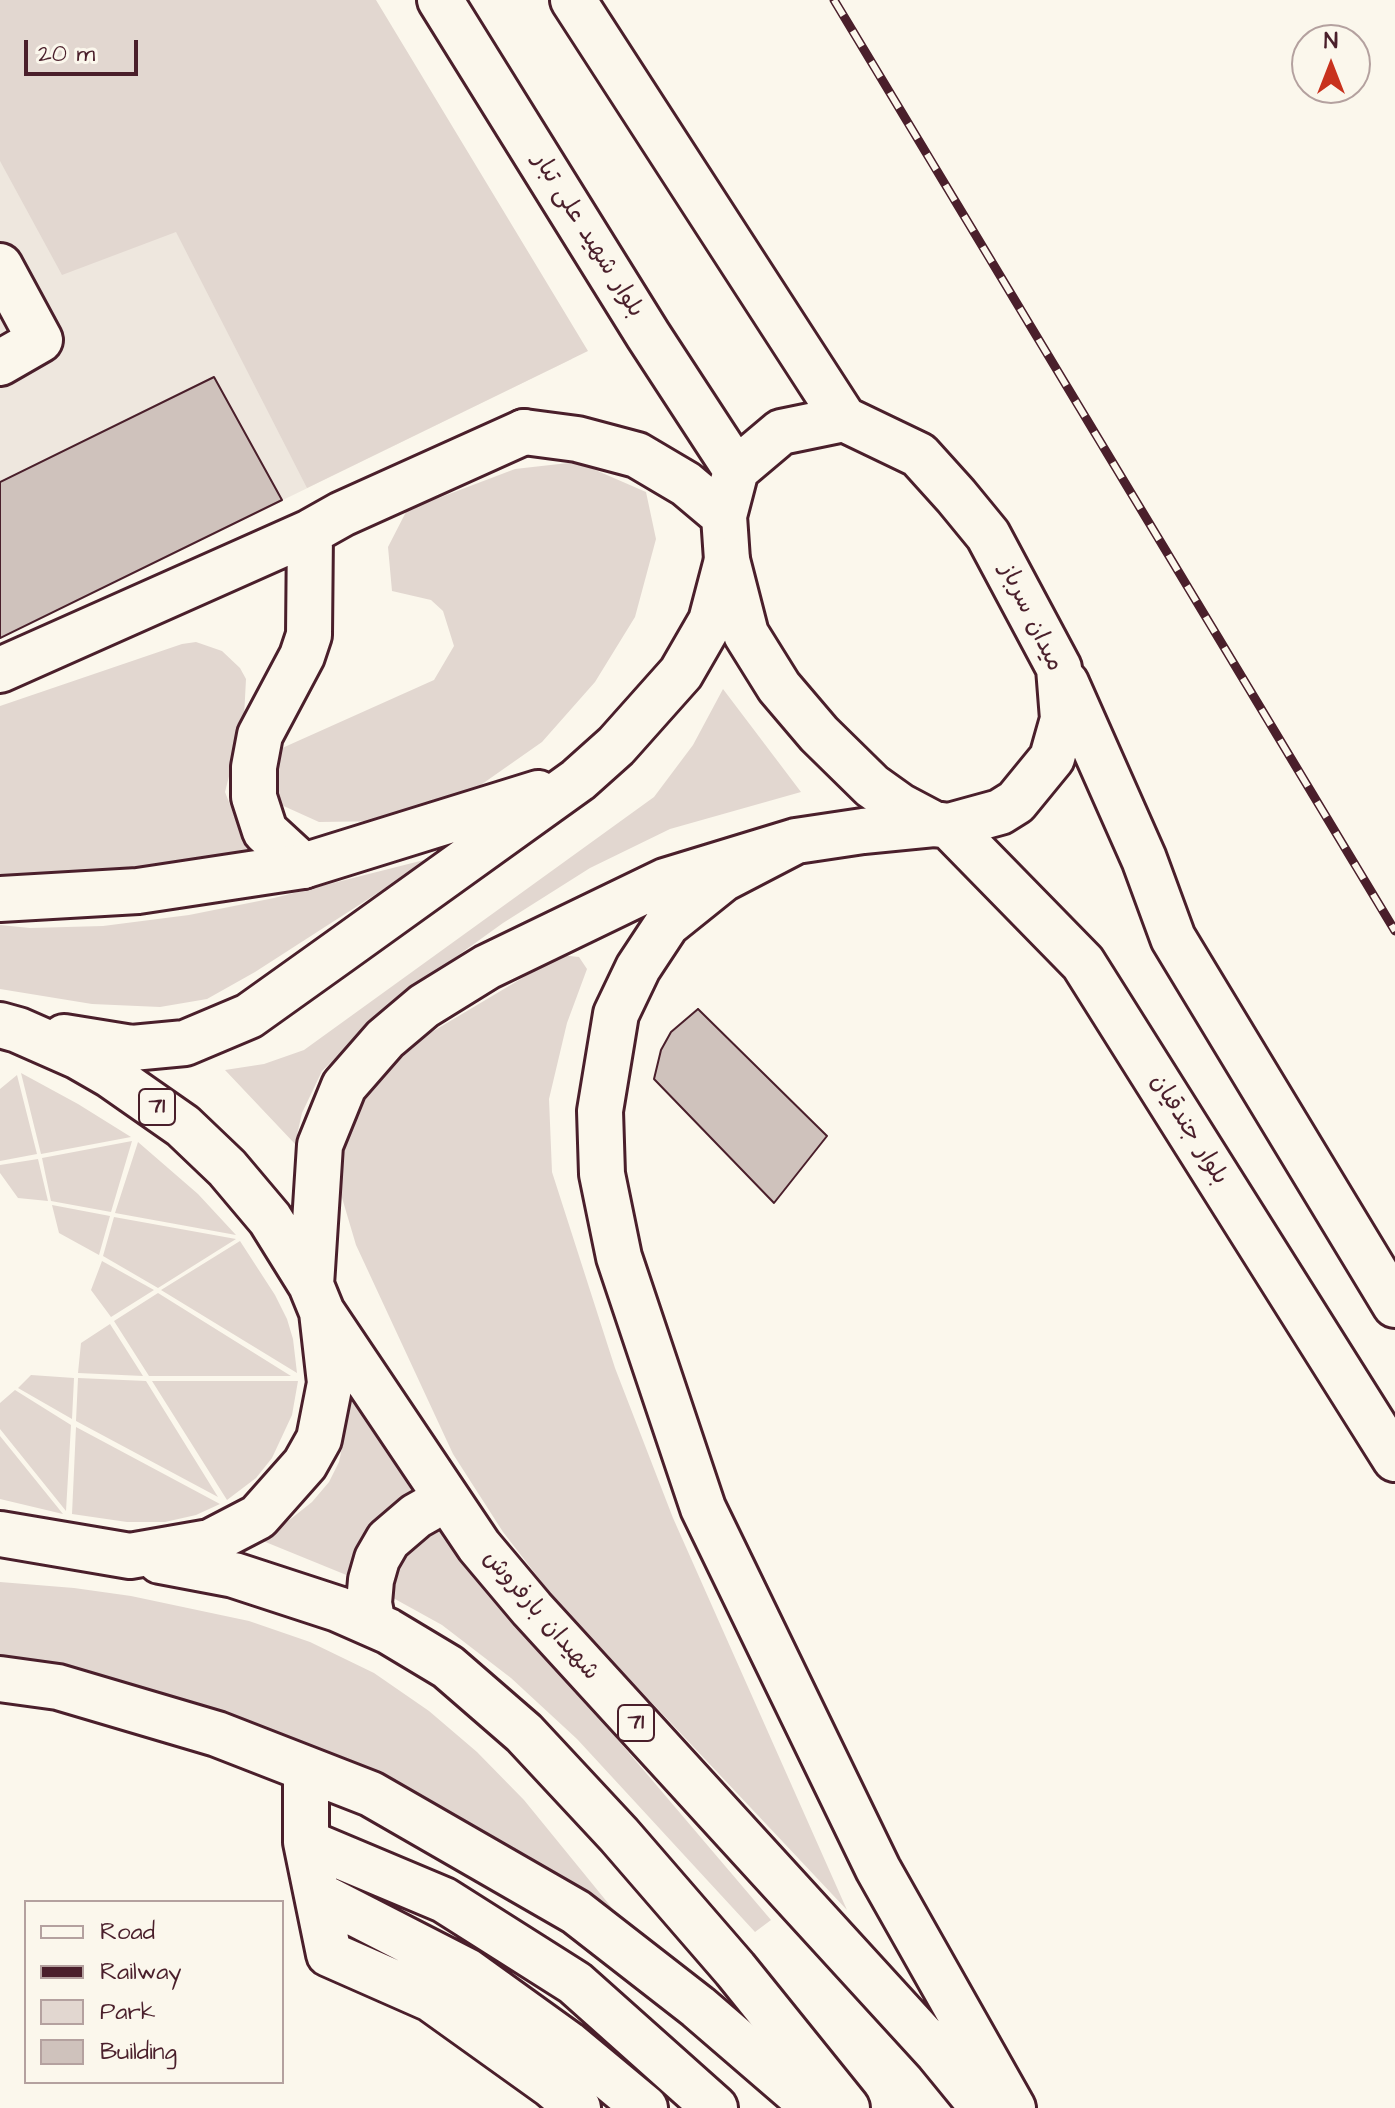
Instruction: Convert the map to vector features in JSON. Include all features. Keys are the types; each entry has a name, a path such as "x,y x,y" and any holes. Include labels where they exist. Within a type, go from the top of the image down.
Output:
{"main road":[{"name":"بلوار شهید علی تبار","path":"440,0 648,335 736,470"},
{"path":"573,0 844,419 781,432 736,470 724,516 727,560 746,634 779,687 819,734 872,786 900,806 942,825"},
{"path":"0,266 40,340 0,363"},
{"name":"میدان سرباز","path":"796,841 863,831 942,825 1000,812 1016,802 1052,758 1063,719 1059,668 988,535 919,455 844,419"},
{"path":"0,670 310,532 342,514 524,432 577,439 637,455 686,484 724,516"},
{"path":"303,866 265,831 254,797 254,767 260,735 302,656 309,635 310,532"},
{"path":"9,1027 132,1048 185,1043 249,1016 578,780 616,746 681,673 711,621 727,560"},
{"path":"1059,668 1144,859 1173,938 1395,1305"},
{"path":"0,899 138,891 303,866 423,831 578,780"},
{"name":"بلوار جندقیان","path":"942,825 1083,963 1395,1459"},
{"path":"316,1299 320,1145 344,1086 385,1039 424,1006 487,967 573,925 665,881 796,841"},
{"path":"796,841 723,879 667,924 638,968 616,1014 611,1042 600,1111 602,1174 619,1257 703,1508 878,1869 1013,2108"},
{"name":"71","path":"9,1027 77,1056 183,1126 227,1168 270,1219 316,1299 330,1383 319,1439 305,1464 258,1517 222,1536 210,1542 130,1556"},
{"name":"شهیدان بارفروش","path":"316,1299 479,1546 532,1609 938,2053 983,2108"},
{"path":"373,1624 369,1603 371,1580 377,1559 388,1540 416,1516 432,1507 450,1503"},
{"name":"71","path":"0,1534 234,1575 338,1609 373,1624 448,1667 524,1733 658,1880 735,1969 847,2108"},
{"path":"0,1679 72,1692 217,1734 371,1794 576,1912 698,2007 815,2108"},
{"path":"306,1769 306,1842 329,1954 431,1999 578,2108"},
{"path":"306,1842 444,1900 575,1983 715,2108"},
{"path":"317,1894 467,1971 567,2043 645,2108"}],"shaded area":[{"path":"0,0 572,359 0,638"}],"green space":[{"path":"0,0 376,0 588,351 307,488 176,232 62,275 0,161"},
{"path":"577,462 646,492 656,539 635,617 595,682 542,742 475,789 390,821 319,822 277,803 266,776 280,749 434,680 454,646 443,611 431,600 392,591 388,547 407,510 515,469"},
{"path":"196,642 222,651 240,668 246,679 244,717 225,792 239,828 264,856 157,868 0,879 0,706 182,644"},
{"path":"723,689 801,792 670,829 590,868 503,923 396,1000 322,1071 302,1113 295,1144 225,1070 264,1064 304,1050 654,797 693,745"},
{"path":"432,858 255,972 207,999 160,1007 92,1004 0,989 0,925 30,928 103,926 189,915 274,898"},
{"path":"561,955 579,957 587,969 567,1023 549,1099 552,1172 615,1368 673,1518 847,1910 558,1603 503,1532 453,1454 356,1245 340,1191 341,1148 359,1101 383,1072 415,1042"},
{"path":"21,1073 78,1104 131,1137 41,1154"},
{"path":"17,1075 37,1154 0,1161 0,1089"},
{"path":"132,1141 111,1212 51,1201 42,1158"},
{"path":"138,1142 198,1194 236,1235 115,1213"},
{"path":"38,1159 48,1201 18,1198 0,1173 0,1165"},
{"path":"52,1205 110,1216 99,1255 59,1233"},
{"path":"114,1217 236,1239 158,1288 103,1256"},
{"path":"240,1241 287,1319 297,1373 161,1290"},
{"path":"102,1261 154,1290 111,1317 91,1290"},
{"path":"158,1293 291,1376 149,1376 114,1321"},
{"path":"110,1324 143,1376 78,1373 81,1343"},
{"path":"31,1375 74,1378 72,1419 18,1388"},
{"path":"78,1378 146,1381 218,1497 76,1421"},
{"path":"152,1381 298,1381 292,1415 272,1458 256,1478 227,1500"},
{"path":"15,1390 71,1425 66,1511 0,1429 0,1403"},
{"path":"349,1394 494,1601 601,1720 771,1920 755,1932 577,1739 511,1678 442,1625 366,1583 263,1541 312,1502 329,1482 339,1462"},
{"path":"76,1427 220,1504 196,1515 165,1522 127,1522 72,1514"},
{"path":"0,1436 63,1514 0,1499"},
{"path":"0,1582 131,1596 249,1621 310,1642 374,1673 429,1711 477,1752 524,1800 621,1919 440,1806 338,1758 0,1665"}],"building":[{"path":"214,377 282,500 0,638 0,482"},
{"path":"698,1009 827,1136 774,1203 654,1079 661,1050 671,1032"}],"railway":[{"path":"834,0 1395,931"}]}
